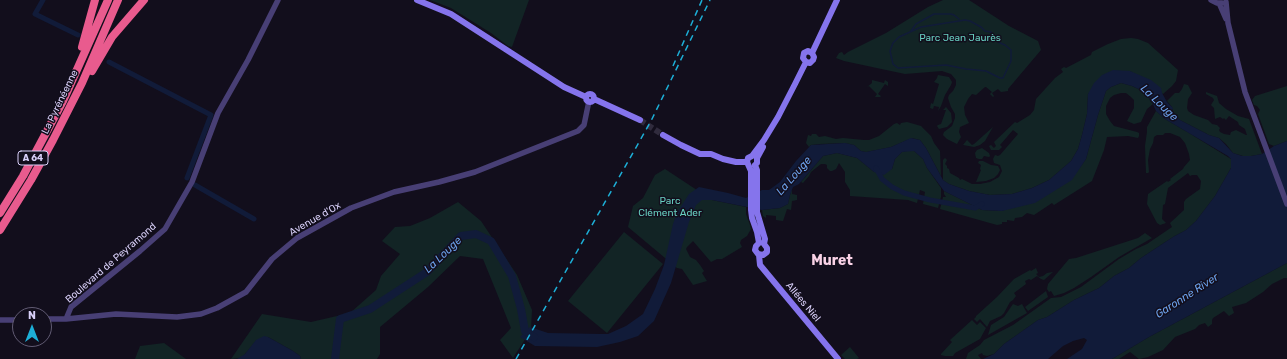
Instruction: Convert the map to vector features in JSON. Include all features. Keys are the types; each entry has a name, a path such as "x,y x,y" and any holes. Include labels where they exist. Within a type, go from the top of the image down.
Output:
{"highway":[{"path":"63,101 61,96 84,41 95,0"},
{"name":"La Pyrénéenne","path":"0,213 45,136 63,101 108,0"},
{"name":"La Pyrénéenne","path":"0,230 31,180 49,147 82,82 118,0"},
{"path":"82,82 91,73 112,37 144,0"}],"main road":[{"path":"417,0 451,14 564,88 640,120"},
{"path":"762,243 767,246 767,252 763,255 759,255 755,250 756,246 762,243 765,239 754,211 754,184 751,164 748,158 754,157 778,117 806,62 810,63 813,60 814,57 812,53 837,0"},
{"path":"663,135 700,154 711,154 730,160 751,164 757,163 754,157"},
{"name":"Allées Niel","path":"759,255 760,265 838,359"}],"street":[{"name":"Boulevard de Peyramond","path":"66,319 71,307 165,229 192,182 218,113 248,60 278,0"},
{"path":"1211,0 1220,3 1228,1 1228,23"},
{"path":"1220,3 1228,23 1245,92 1287,204"},
{"name":"Avenue d'Ox","path":"52,319 116,314 177,317 201,314 217,308 246,292 272,259 297,238 352,208 394,192 475,172 578,131 583,127 590,99"},
{"path":"0,320 12,320"}],"green space":[{"path":"430,0 529,0 512,47 508,46 491,33 451,8"},
{"name":"Parc Jean Jaurès","path":"943,0 969,0 1009,26 1038,41 1041,50 1008,89 1008,91 1001,92 998,89 992,93 994,96 993,97 990,94 992,92 985,87 976,95 972,94 964,107 965,115 969,123 960,127 959,132 961,137 957,144 947,139 943,135 944,132 952,126 955,118 955,114 948,98 956,85 956,80 951,74 942,71 905,74 836,58 839,53 842,52 844,55"},
{"path":"1131,38 1148,43 1178,70 1176,81 1163,94 1130,71 1088,94 1087,114 1082,135 1078,149 1071,161 1049,180 1032,188 1012,194 990,195 969,191 949,184 943,180 943,160 945,158 947,160 945,164 950,173 960,180 962,179 972,184 980,184 990,182 999,177 1002,171 1000,165 994,163 993,159 995,155 1000,155 1018,134 1013,130 1000,145 1002,147 999,150 991,150 989,146 991,145 994,148 996,146 994,142 1015,122 1017,123 1030,115 1034,110 1036,99 1055,78 1063,72 1061,69 1064,67 1066,68 1091,55 1092,52 1108,44 1121,39"},
{"path":"938,75 949,77 952,82 938,111 939,107 934,106 933,109 930,108 931,103 933,104 939,84 934,82"},
{"path":"872,80 884,83 885,80 888,82 888,86 885,84 878,94 881,96 880,97 875,97 877,94 869,86 866,88 872,83"},
{"path":"1121,83 1145,92 1153,104 1147,109 1141,122 1134,124 1127,121 1134,108 1134,100 1126,93 1114,95 1110,98 1106,106 1106,114 1110,121 1114,126 1139,133 1139,136 1138,138 1128,136 1107,137 1104,150 1092,181 1054,205 1052,203 1034,215 1027,213 1022,217 1015,218 1014,221 1007,220 1007,222 1002,222 1002,224 997,225 940,209 943,197 946,197 944,191 982,210 1002,211 1071,180 1086,159 1106,91"},
{"path":"1184,84 1188,85 1192,93 1188,99 1188,111 1208,120 1212,124 1217,125 1220,128 1220,132 1224,134 1230,135 1231,132 1236,130 1247,135 1245,129 1229,116 1226,120 1220,117 1215,119 1214,108 1211,105 1214,100 1206,94 1206,92 1217,96 1219,103 1226,109 1238,116 1249,119 1262,154 1243,156 1233,153 1219,138 1209,135 1180,120 1173,113 1172,107 1167,101 1175,93 1179,93"},
{"path":"1287,86 1287,141 1274,146 1269,144 1258,114 1260,110 1254,105 1252,100 1255,96"},
{"path":"946,107 951,113 952,122 947,127 939,129 937,126 941,124 946,110 943,110"},
{"path":"1156,111 1165,119 1231,159 1231,168 1215,196 1196,221 1186,230 1141,258 1129,268 1114,276 1099,288 1074,300 1047,317 1038,320 1004,344 994,354 987,356 983,355 982,353 978,355 981,359 966,359 968,353 980,345 984,340 1013,325 1051,298 1061,297 1081,287 1119,259 1147,244 1172,227 1170,223 1184,210 1184,202 1186,199 1200,189 1201,181 1197,175 1190,176 1188,173 1168,188 1165,204 1163,205 1162,219 1166,223 1160,225 1157,223 1147,204 1148,194 1167,181 1168,182 1171,180 1170,179 1183,169 1190,160 1185,143 1180,137 1170,133 1157,135 1154,137 1150,149 1148,160 1149,172 1146,173 1145,146 1147,127"},
{"path":"907,122 921,126 931,136 940,151 941,176 920,140 912,138 891,147 866,152 861,151 854,145 845,143 811,145 809,147 806,143 808,135 811,136 812,134 816,134 819,137 825,136 836,139 843,138 869,140 879,136 894,124 897,123 900,125 901,123"},
{"path":"993,127 985,141 980,145 974,147 963,145 967,140 972,145 974,144"},
{"path":"982,148 989,153 990,156 984,156 982,159 976,158 975,153 977,150"},
{"path":"914,151 923,159 927,168 941,188 941,197 938,208 923,204 925,192 920,190 917,203 908,200 850,196 850,190 845,182 845,172 839,163 836,169 832,171 827,168 827,165 821,164 811,172 803,183 801,182 823,156 837,153 857,158 874,172 892,169 895,159 902,152"},
{"path":"979,161 998,166 1000,170 998,174 994,178 986,181 976,182 981,170 981,165 978,163"},
{"name":"Parc Clément Ader","path":"665,169 712,200 746,207 746,214 751,229 747,236 741,240 740,243 742,247 722,259 717,259 711,262 693,241 687,247 686,249 690,257 696,260 704,271 702,273 707,281 693,285 682,269 677,268 628,227 633,206 643,198 655,175"},
{"path":"792,189 792,194 797,195 797,200 792,201 791,210 787,209 783,221 776,220 776,216 766,215 766,218 763,216 762,210 780,208 788,204"},
{"path":"458,202 481,221 517,275 532,310 531,330 513,358 500,340 511,328 483,259 460,256 428,287 380,327 380,354 377,359 301,359 300,356 293,351 268,337 256,341 241,358 231,359 262,314 311,322 350,313 376,290 381,276 400,254 382,241 395,227 410,226 430,218"},
{"path":"624,232 663,264 607,333 568,301"},
{"path":"1145,233 1152,238 1119,257 1074,288 1054,296 1051,291 1049,292 1047,289 1048,284 1069,259 1138,238"},
{"path":"1287,263 1287,278 1272,284 1246,303 1232,307 1234,313 1229,316 1224,311 1213,318 1212,324 1208,327 1205,323 1199,325 1195,329 1175,337 1163,350 1148,357 1139,359 1130,352 1119,359 1112,359 1149,337"},
{"path":"1036,268 1038,273 1036,274 1039,277 1053,272 1044,280 1037,276 1031,280 1029,279 1025,281 1026,284 1014,293 1016,296 1010,302 1004,313 990,321 987,327 980,319 977,322 974,319 1014,279"},
{"path":"1046,291 1048,297 1028,311 1025,307"},
{"path":"1013,304 1018,306 1022,304 1027,313 988,335 991,325 1004,317"},
{"path":"972,320 977,325 980,322 986,328 980,339 955,353 953,356 941,355 952,342 950,340"},
{"path":"164,343 186,359 135,359 140,346"},
{"path":"850,347 859,358 845,359 841,355"}],"water":[{"name":"Garonne River","path":"1113,70 1130,71 1151,80 1161,88 1167,102 1173,108 1172,111 1180,120 1209,135 1219,138 1233,153 1242,156 1262,154 1274,146 1287,141 1287,263 1149,337 1112,359 1067,359 1082,349 1087,340 1084,338 1063,346 1048,359 983,359 994,354 1004,344 1038,320 1047,317 1074,300 1099,288 1141,258 1186,230 1196,221 1215,196 1231,168 1231,159 1228,156 1165,119 1156,111 1145,92 1121,83 1106,91 1086,159 1072,180 1035,203 1002,211 982,210 944,191 927,168 923,159 914,151 902,152 895,159 892,169 884,175 874,172 857,158 837,153 823,156 799,184 793,187 788,204 780,208 762,210 712,200 702,200 696,205 689,222 671,283 654,321 638,336 597,347 535,346 520,337 530,327 548,333 608,334 626,326 643,314 655,289 664,265 673,224 677,213 689,194 699,187 746,198 762,190 769,190 780,182 796,161 811,145 845,143 854,145 861,151 866,152 891,147 911,138 920,140 926,148 943,180 949,184 969,191 990,195 1012,194 1032,188 1049,180 1071,161 1078,149 1082,135 1087,114 1088,94 1094,83 1102,75"},
{"path":"264,336 293,351 300,356 301,359 237,359 245,354 256,340"}],"waterway":[{"path":"43,0 35,14 78,35"},
{"path":"911,31 916,24 934,14 951,14 959,19"},
{"path":"965,20 981,27 985,31 991,32 998,42 1011,50 1011,61 1003,78 986,71 946,65 898,68 893,64 890,51 893,43 899,37 921,27 965,20"},
{"path":"109,62 211,115 187,178"},
{"path":"876,168 882,179 892,187 904,193 930,200 975,208 982,204"},
{"path":"195,185 254,219"},
{"name":"La Louge","path":"335,359 340,319 370,309 427,272 461,236 476,234 491,241 512,276 525,331 534,337"}],"tunnel":[{"path":"640,120 663,135"}],"railway":[{"path":"673,66 702,0"},
{"path":"516,359 651,121 710,0"}],"district":[{"name":"Muret","path":"832,261"}]}
